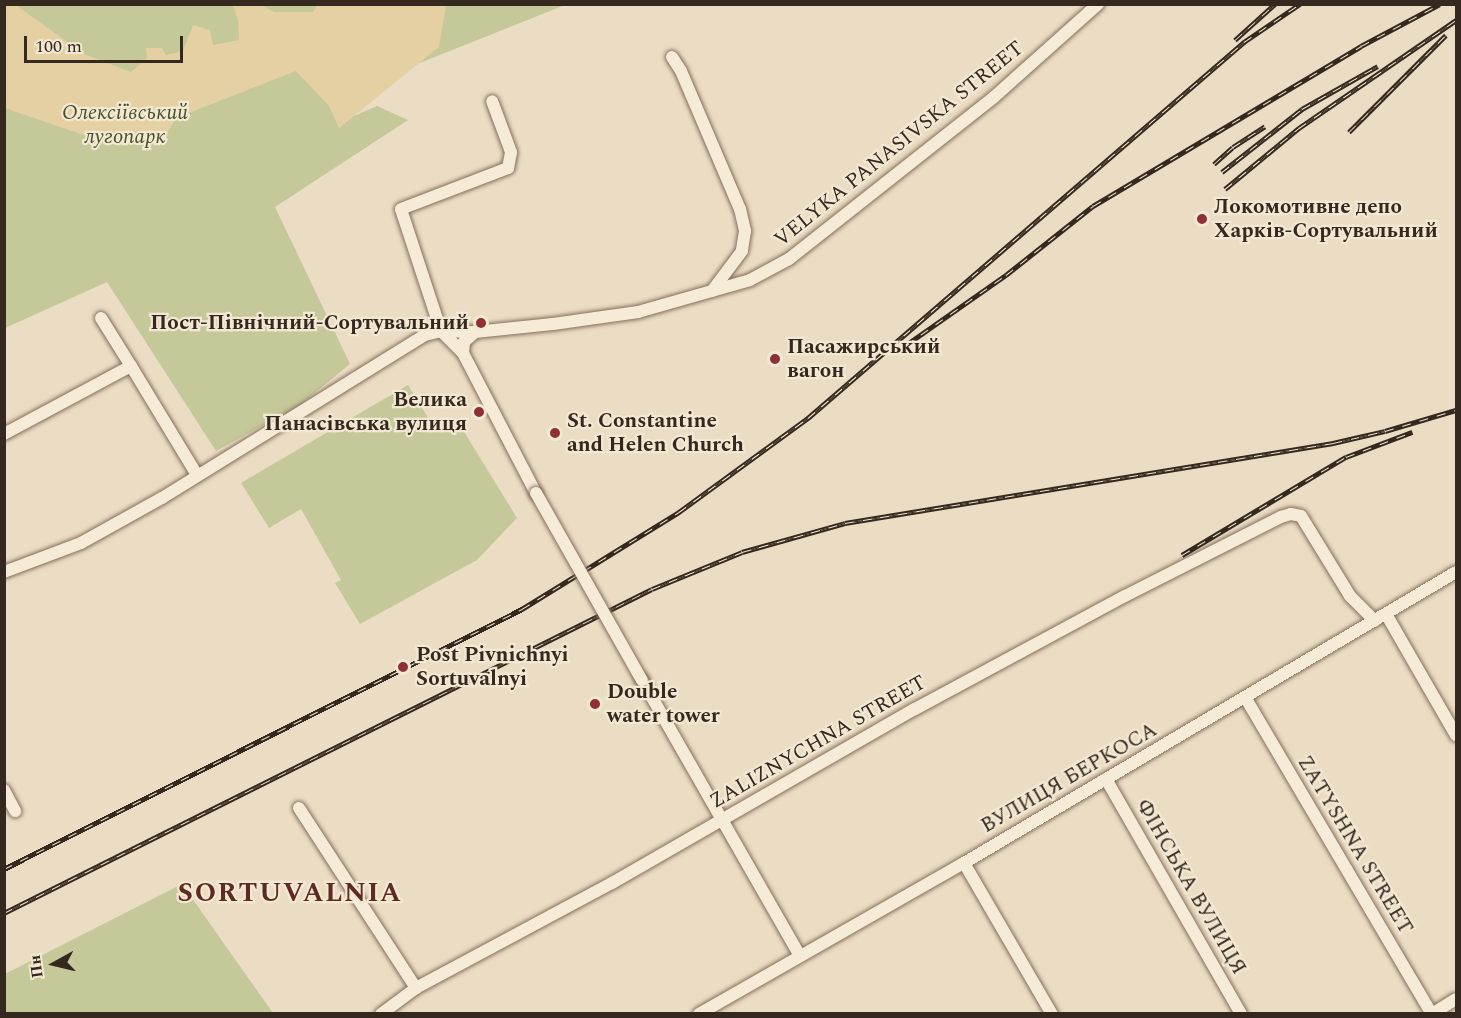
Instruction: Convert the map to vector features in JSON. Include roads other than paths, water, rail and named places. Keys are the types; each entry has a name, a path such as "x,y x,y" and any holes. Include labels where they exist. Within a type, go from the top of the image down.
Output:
{"street":[{"name":"VELYKA PANASIVSKA STREET","path":"4,572 81,543 162,498 363,371 425,335 441,331 475,332 638,312 750,280 789,259 994,97 1098,4"},
{"name":"VELYKA PANASIVSKA STREET","path":"672,57 681,71 740,209 745,231 742,251 712,291"},
{"path":"492,101 511,152 508,168 401,209 441,331 463,353 536,493 800,956"},
{"path":"101,318 197,475"},
{"path":"463,353 464,342 475,332"},
{"path":"4,434 131,366"},
{"name":"ZALIZNYCHNA STREET","path":"381,1014 416,988 602,888 915,708 1125,596 1281,517 1291,514 1300,516 1350,596 1375,621"},
{"name":"ВУЛИЦЯ БЕРКОСА","path":"699,1014 964,863 1456,572"},
{"path":"1386,614 1456,735"},
{"name":"ZATYSHNA STREET","path":"1245,697 1432,1013"},
{"name":"ФІНСЬКА ВУЛИЦЯ","path":"1106,779 1241,1014"},
{"path":"4,790 15,811"},
{"path":"299,808 416,988"},
{"path":"964,863 1052,1014"},
{"path":"1432,1013 1456,999"}],"railway":[{"path":"1235,40 1275,4"},
{"path":"4,869 522,609 679,512 808,418 1244,42 1300,4"},
{"path":"906,345 1006,275 1093,206 1361,46 1440,4"},
{"path":"1225,189 1299,128 1456,20"},
{"path":"1349,132 1446,35"},
{"path":"1222,172 1302,109 1378,66"},
{"path":"1214,164 1233,147 1265,126"},
{"path":"4,913 652,589 742,552 845,523 1333,443 1385,431 1456,410"},
{"path":"1182,555 1346,457 1412,432"}],"place":[{"name":"Локомотивне депо Харків-Сортувальний","path":"1202,219"},
{"name":"Пост-Північний-Сортувальний","path":"481,323"},
{"name":"Пасажирський вагон","path":"775,359"},
{"name":"Велика Панасівська вулиця","path":"479,412"},
{"name":"St. Constantine and Helen Church","path":"555,433"},
{"name":"Post Pivnichnyi Sortuvalnyi","path":"403,667"},
{"name":"Double water tower","path":"595,704"}],"district":[{"name":"SORTUVALNIA","path":"290,894"}],"park label":[{"name":"Олексіївський лугопарк","path":"125,125"}]}
